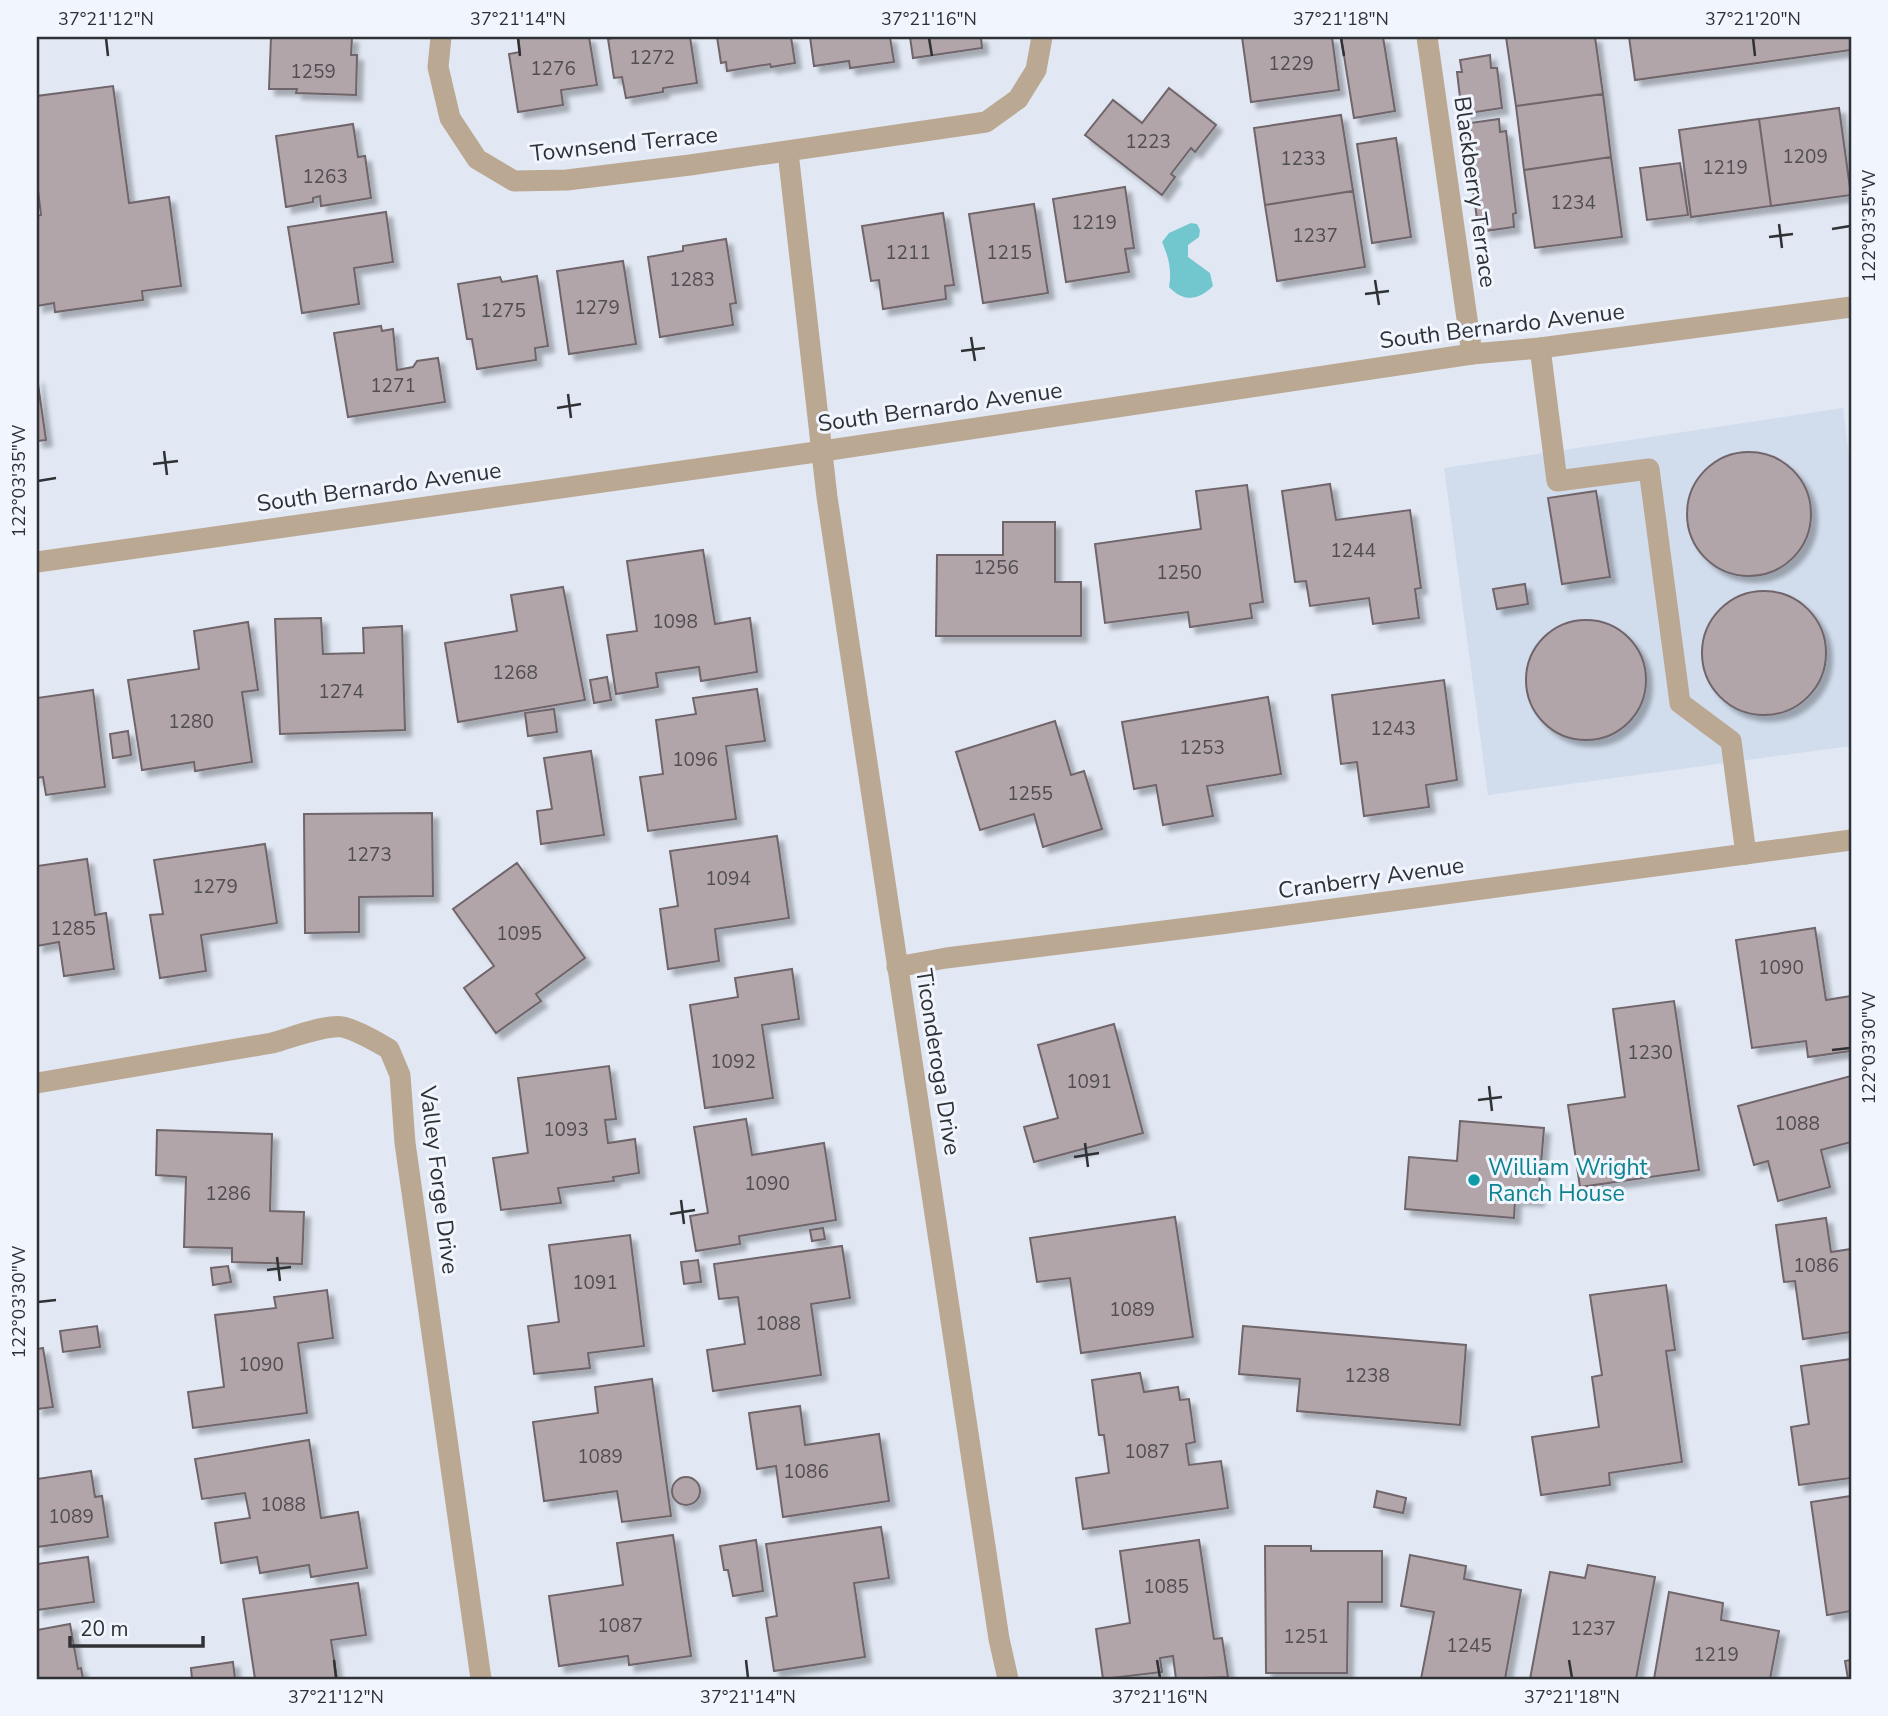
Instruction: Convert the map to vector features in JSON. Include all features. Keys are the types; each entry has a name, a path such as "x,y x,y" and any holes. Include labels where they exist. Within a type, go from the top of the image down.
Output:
{"street":[{"name":"Townsend Terrace","path":"441,37 438,67 450,118 477,159 514,181 579,178 788,152 986,122 1018,99 1036,70 1042,37"},
{"name":"Blackberry Terrace","path":"1427,37 1472,354"},
{"path":"788,152 823,451"},
{"name":"South Bernardo Avenue","path":"37,562 823,451 1472,354 1540,348 1851,307"},
{"path":"1540,348 1557,481 1648,469 1680,703 1731,741 1746,854"},
{"name":"Ticonderoga Drive","path":"823,451 827,496 897,967 999,1639 1008,1679"},
{"name":"Cranberry Avenue","path":"897,967 946,958 1851,840"},
{"name":"Valley Forge Drive","path":"37,1083 272,1043 324,1027 342,1027 360,1033 389,1049 400,1075 405,1143 481,1679"}],"shaded area":[{"path":"1843,408 1851,472 1851,746 1488,795 1444,468"}],"water":[{"path":"1191,223 1197,224 1200,230 1199,237 1188,245 1188,257 1210,273 1213,286 1191,298 1180,296 1169,287 1169,264 1162,242 1169,233"}],"building":[{"path":"271,37 352,37 351,55 357,55 356,95 296,93 297,89 269,89"},
{"path":"518,37 589,37 597,85 561,90 563,105 518,112 509,54 520,52"},
{"path":"690,37 697,83 663,88 663,92 626,98 622,77 614,78 608,39"},
{"path":"717,37 791,37 795,63 727,71 726,62 721,63"},
{"path":"810,37 890,37 894,62 850,68 849,61 814,66"},
{"path":"910,37 981,37 982,48 913,58"},
{"path":"1242,37 1332,37 1339,90 1251,102"},
{"path":"1341,37 1383,37 1395,111 1354,118"},
{"path":"1506,37 1595,37 1603,94 1516,106"},
{"path":"1629,37 1851,37 1851,50 1635,80"},
{"path":"1490,55 1491,68 1497,68 1502,108 1462,114 1457,72 1462,72 1460,60"},
{"path":"113,86 129,203 169,197 181,286 142,291 143,300 55,312 54,303 37,306 37,216 41,215 37,182 37,96"},
{"path":"1169,88 1216,125 1195,152 1191,148 1171,174 1175,177 1162,195 1085,135 1113,100 1142,123"},
{"path":"1603,94 1611,157 1524,170 1516,106"},
{"path":"1839,108 1851,195 1771,206 1759,119"},
{"path":"1341,115 1353,191 1265,205 1254,128"},
{"path":"1499,119 1500,132 1506,131 1516,213 1513,214 1514,227 1485,231 1483,218 1477,219 1466,137 1471,136 1470,123"},
{"path":"1759,119 1771,206 1691,217 1679,130"},
{"path":"353,124 358,157 365,156 371,198 321,206 320,196 313,198 313,202 286,207 276,136"},
{"path":"1396,138 1411,237 1372,243 1357,144"},
{"path":"1611,157 1622,237 1535,248 1524,170"},
{"path":"1680,163 1688,215 1647,220 1640,168"},
{"path":"1125,187 1134,248 1125,249 1129,272 1066,282 1053,199"},
{"path":"1353,191 1365,267 1277,281 1265,205"},
{"path":"1034,204 1048,293 983,303 969,214"},
{"path":"386,212 393,262 354,268 359,304 302,313 288,227"},
{"path":"943,213 954,285 945,286 946,299 883,309 879,280 871,281 862,226"},
{"path":"726,239 736,303 730,304 733,325 660,337 648,257 683,251 683,246"},
{"path":"623,261 636,344 569,354 557,271"},
{"path":"537,276 548,346 535,348 536,360 477,369 472,339 467,339 458,284 500,277 502,282"},
{"path":"381,326 382,331 393,329 397,370 413,367 417,361 438,358 445,402 348,417 334,333"},
{"path":"37,377 46,440 37,441"},
{"path":"1749,452 1773,457 1793,470 1806,490 1811,514 1806,538 1793,558 1773,571 1749,576 1725,571 1705,558 1692,538 1687,514 1692,490 1705,470 1725,457"},
{"path":"1330,484 1336,520 1410,510 1421,588 1415,589 1419,618 1373,624 1369,598 1310,606 1306,581 1295,582 1282,491"},
{"path":"1247,485 1263,602 1250,604 1252,618 1190,627 1188,612 1105,623 1095,544 1201,529 1196,491"},
{"path":"1596,491 1610,577 1562,584 1548,498"},
{"path":"1003,522 1055,522 1055,582 1081,582 1081,636 936,636 937,555 1003,555"},
{"path":"703,550 715,624 750,618 757,672 701,681 699,667 656,673 658,687 616,694 607,635 637,631 627,561"},
{"path":"1525,584 1528,604 1497,609 1493,589"},
{"path":"563,587 585,700 458,722 445,643 517,631 511,595"},
{"path":"1764,591 1788,596 1808,609 1821,629 1826,653 1821,677 1808,697 1788,710 1764,715 1740,710 1720,697 1707,677 1702,653 1707,629 1720,609 1740,596"},
{"path":"321,618 323,654 364,653 363,628 402,626 405,730 280,734 275,619"},
{"path":"1586,620 1609,625 1628,638 1641,657 1646,680 1641,703 1628,722 1609,735 1586,740 1563,735 1544,722 1531,703 1526,680 1531,657 1544,638 1563,625"},
{"path":"248,622 258,690 242,692 252,762 195,771 194,762 142,770 128,680 199,669 194,631"},
{"path":"607,677 611,700 594,703 590,680"},
{"path":"1444,680 1457,780 1426,785 1429,807 1364,816 1357,762 1341,764 1332,695"},
{"path":"757,689 765,741 726,746 736,819 648,831 640,777 663,774 656,720 696,714 693,698"},
{"path":"93,690 105,787 46,795 43,777 37,778 37,698"},
{"path":"1268,697 1281,774 1207,786 1213,816 1163,825 1156,785 1134,789 1122,722"},
{"path":"554,709 557,732 528,736 525,713"},
{"path":"1055,721 1071,775 1084,771 1102,829 1043,847 1034,814 980,830 956,752"},
{"path":"128,731 131,755 113,758 110,734"},
{"path":"591,751 604,835 541,844 537,811 552,809 544,758"},
{"path":"432,813 433,896 359,897 359,932 305,933 304,814"},
{"path":"777,836 789,918 715,929 719,961 668,969 660,909 678,906 670,851"},
{"path":"265,844 277,923 201,935 206,971 160,978 150,915 163,914 154,860"},
{"path":"87,859 95,915 106,913 114,969 64,976 59,942 37,946 37,866"},
{"path":"517,863 585,958 536,994 541,1001 496,1033 464,988 494,966 453,909"},
{"path":"1815,928 1826,1000 1851,996 1851,1051 1808,1057 1806,1041 1752,1048 1736,940"},
{"path":"792,969 799,1019 762,1025 773,1098 705,1108 690,1005 738,997 735,978"},
{"path":"1674,1001 1699,1170 1580,1187 1568,1105 1625,1097 1613,1009"},
{"path":"1114,1024 1143,1133 1034,1162 1024,1127 1058,1118 1038,1045"},
{"path":"609,1066 616,1119 605,1120 608,1143 635,1139 639,1173 613,1177 614,1181 558,1188 561,1203 501,1210 493,1158 528,1153 518,1078"},
{"path":"1851,1076 1851,1142 1821,1150 1830,1187 1778,1201 1768,1161 1754,1165 1738,1106"},
{"path":"746,1119 752,1155 824,1143 836,1220 739,1236 740,1244 696,1251 690,1216 708,1213 694,1127"},
{"name":"William Wright Ranch House","path":"1460,1121 1544,1128 1538,1200 1515,1199 1514,1218 1405,1209 1409,1157 1457,1161"},
{"path":"157,1130 272,1134 270,1211 304,1212 302,1264 232,1262 232,1248 184,1247 186,1177 156,1175"},
{"path":"1175,1217 1193,1337 1081,1353 1070,1278 1037,1282 1030,1238"},
{"path":"1826,1218 1831,1252 1851,1249 1851,1332 1803,1339 1795,1281 1784,1282 1776,1225"},
{"path":"823,1228 825,1239 812,1241 810,1230"},
{"path":"630,1235 644,1346 588,1353 590,1368 534,1374 528,1326 559,1322 549,1245"},
{"path":"842,1246 850,1298 811,1304 821,1375 713,1391 707,1350 745,1344 738,1297 719,1299 714,1264"},
{"path":"698,1260 701,1282 684,1284 681,1262"},
{"path":"228,1266 231,1282 213,1285 211,1268"},
{"path":"1666,1285 1675,1350 1666,1351 1682,1462 1609,1473 1610,1485 1541,1495 1532,1437 1599,1427 1592,1377 1602,1375 1590,1295"},
{"path":"327,1290 333,1338 298,1343 307,1413 193,1428 188,1392 224,1387 215,1315 276,1308 274,1297"},
{"path":"97,1326 100,1347 63,1352 60,1331"},
{"path":"1243,1326 1466,1345 1460,1425 1297,1411 1300,1379 1239,1374"},
{"path":"43,1348 53,1407 37,1409 37,1349"},
{"path":"1851,1359 1851,1478 1799,1485 1791,1427 1809,1424 1801,1366"},
{"path":"1140,1373 1144,1392 1178,1387 1180,1400 1189,1399 1195,1442 1186,1444 1189,1465 1221,1461 1228,1508 1083,1529 1076,1478 1109,1473 1104,1435 1099,1435 1092,1380"},
{"path":"652,1379 671,1516 622,1522 617,1491 544,1501 533,1422 598,1413 595,1387"},
{"path":"800,1406 805,1445 879,1434 889,1501 783,1517 776,1466 757,1469 749,1413"},
{"path":"309,1440 321,1518 358,1512 367,1568 311,1577 309,1565 260,1573 257,1557 221,1563 215,1523 250,1518 245,1493 202,1499 195,1459"},
{"path":"91,1471 95,1497 102,1496 108,1537 37,1547 37,1479"},
{"path":"686,1477 696,1481 700,1491 696,1501 686,1505 676,1501 672,1491 676,1481"},
{"path":"1377,1491 1406,1498 1403,1513 1374,1507"},
{"path":"1851,1496 1851,1611 1827,1615 1811,1502"},
{"path":"881,1527 889,1578 854,1583 865,1657 774,1671 766,1618 777,1616 766,1544"},
{"path":"673,1535 691,1656 629,1665 628,1656 559,1666 549,1596 623,1585 617,1543"},
{"path":"756,1540 763,1591 733,1596 728,1570 724,1570 720,1546"},
{"path":"1199,1540 1214,1639 1222,1638 1228,1677 1176,1679 1173,1656 1160,1658 1162,1672 1103,1679 1096,1629 1130,1623 1120,1551"},
{"path":"1265,1546 1311,1546 1311,1551 1382,1551 1382,1602 1348,1602 1347,1673 1266,1673"},
{"path":"1410,1555 1466,1566 1464,1579 1521,1590 1505,1679 1421,1679 1434,1612 1401,1606"},
{"path":"88,1557 94,1602 37,1610 37,1564"},
{"path":"1588,1565 1655,1577 1636,1679 1530,1679 1550,1572 1585,1578"},
{"path":"358,1583 366,1635 331,1640 337,1679 255,1679 243,1599"},
{"path":"1669,1592 1723,1603 1721,1620 1779,1631 1770,1679 1654,1679"},
{"path":"70,1624 78,1669 81,1668 83,1679 37,1679 37,1630"},
{"path":"1851,1660 1851,1679 1848,1679 1845,1661"},
{"path":"233,1662 235,1679 192,1679 191,1668"}],"place":[{"name":"William Wright Ranch House","path":"1474,1180"}]}
